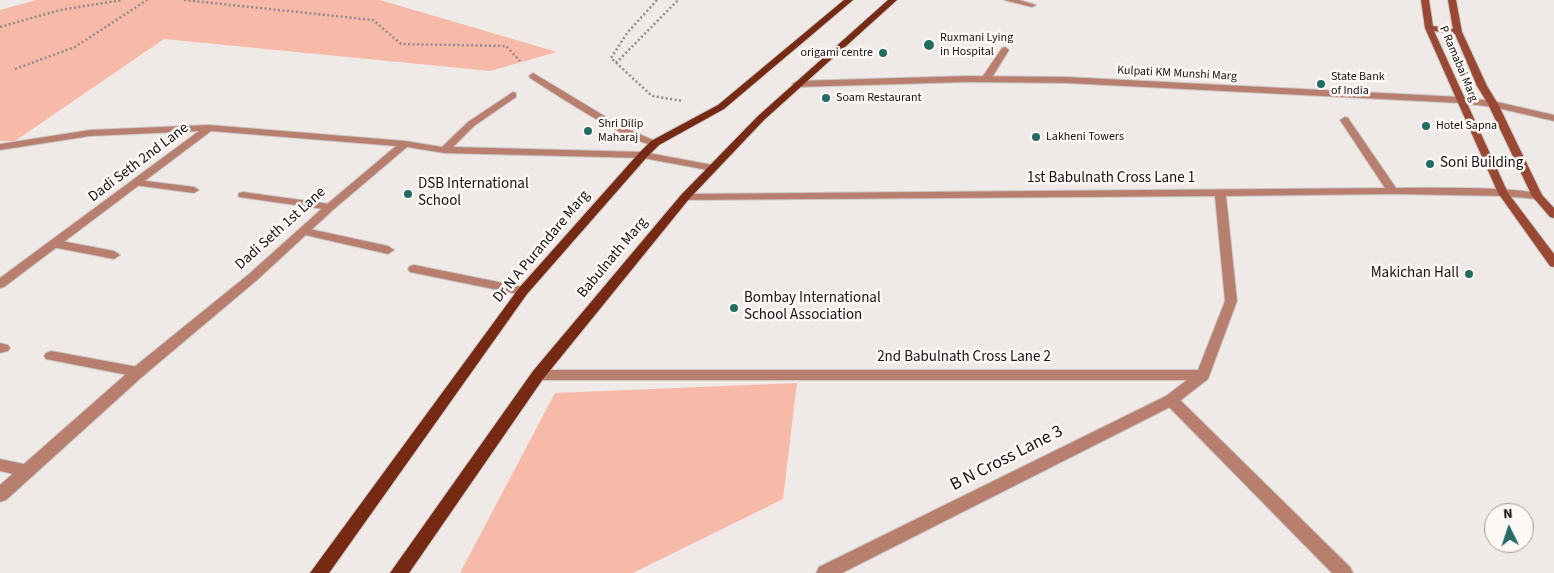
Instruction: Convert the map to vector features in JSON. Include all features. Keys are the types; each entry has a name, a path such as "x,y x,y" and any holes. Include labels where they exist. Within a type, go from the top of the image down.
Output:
{"main road":[{"name":"Dr N A Purandare Marg","path":"319,573 523,291 642,155 655,143 721,108 849,0"},
{"name":"Babulnath Marg","path":"399,573 538,375 685,197 797,84 893,0"},
{"name":"P Ramabai Marg","path":"1425,0 1429,28 1503,193 1554,263"},
{"name":"P Ramabai Marg","path":"1452,0 1458,32 1482,86 1493,104 1537,196 1554,215"},
{"path":"1429,28 1458,32"}],"street":[{"path":"1008,0 1032,5"},
{"path":"986,79 1005,50"},
{"path":"533,76 618,128 655,143"},
{"name":"Kulpati KM Munshi Marg","path":"797,84 986,79 1066,80 1460,100 1493,104 1554,118"},
{"path":"444,150 471,124 513,95"},
{"path":"1345,120 1393,191"},
{"path":"0,147 90,133 209,128"},
{"name":"Dadi Seth 2nd Lane","path":"0,284 138,183 209,128 405,144"},
{"path":"405,144 444,150 642,155 713,168"},
{"name":"Dadi Seth 1st Lane","path":"0,495 138,372 253,277 305,232 330,207 405,144"},
{"path":"138,183 194,190"},
{"name":"1st Babulnath Cross Lane 1","path":"685,197 1220,194 1393,191 1503,193 1537,196"},
{"path":"1203,374 1231,301 1220,194"},
{"path":"243,195 330,207"},
{"path":"305,232 388,250"},
{"path":"56,244 114,254"},
{"path":"414,269 523,291"},
{"path":"51,356 138,372"},
{"name":"2nd Babulnath Cross Lane 2","path":"538,375 1203,374"},
{"name":"B N Cross Lane 3","path":"825,573 1171,400 1203,374"},
{"path":"1171,400 1344,573"},
{"path":"0,465 27,471"}],"path":[{"path":"0,27 37,14 92,3 123,0"},
{"path":"15,69 76,47 147,0"},
{"path":"184,0 374,20 401,44 506,46 533,76"},
{"path":"657,0 627,33 611,58 652,96 721,108"},
{"path":"616,63 678,0"}],"shaded area":[{"path":"37,0 380,0 557,52 490,71 164,39 15,141 0,141 0,10"},
{"path":"797,383 783,499 633,573 460,573 555,393"}],"place":[{"name":"Ruxmani Lying in Hospital","path":"929,45"},
{"name":"origami centre","path":"883,53"},
{"name":"State Bank of India","path":"1321,84"},
{"name":"Soam Restaurant","path":"826,98"},
{"name":"Hotel Sapna","path":"1426,126"},
{"name":"Shri Dilip Maharaj","path":"588,131"},
{"name":"Lakheni Towers","path":"1036,137"},
{"name":"Soni Building","path":"1430,164"},
{"name":"DSB International School","path":"408,194"},
{"name":"Makichan Hall","path":"1469,274"},
{"name":"Bombay International School Association","path":"734,308"}]}
